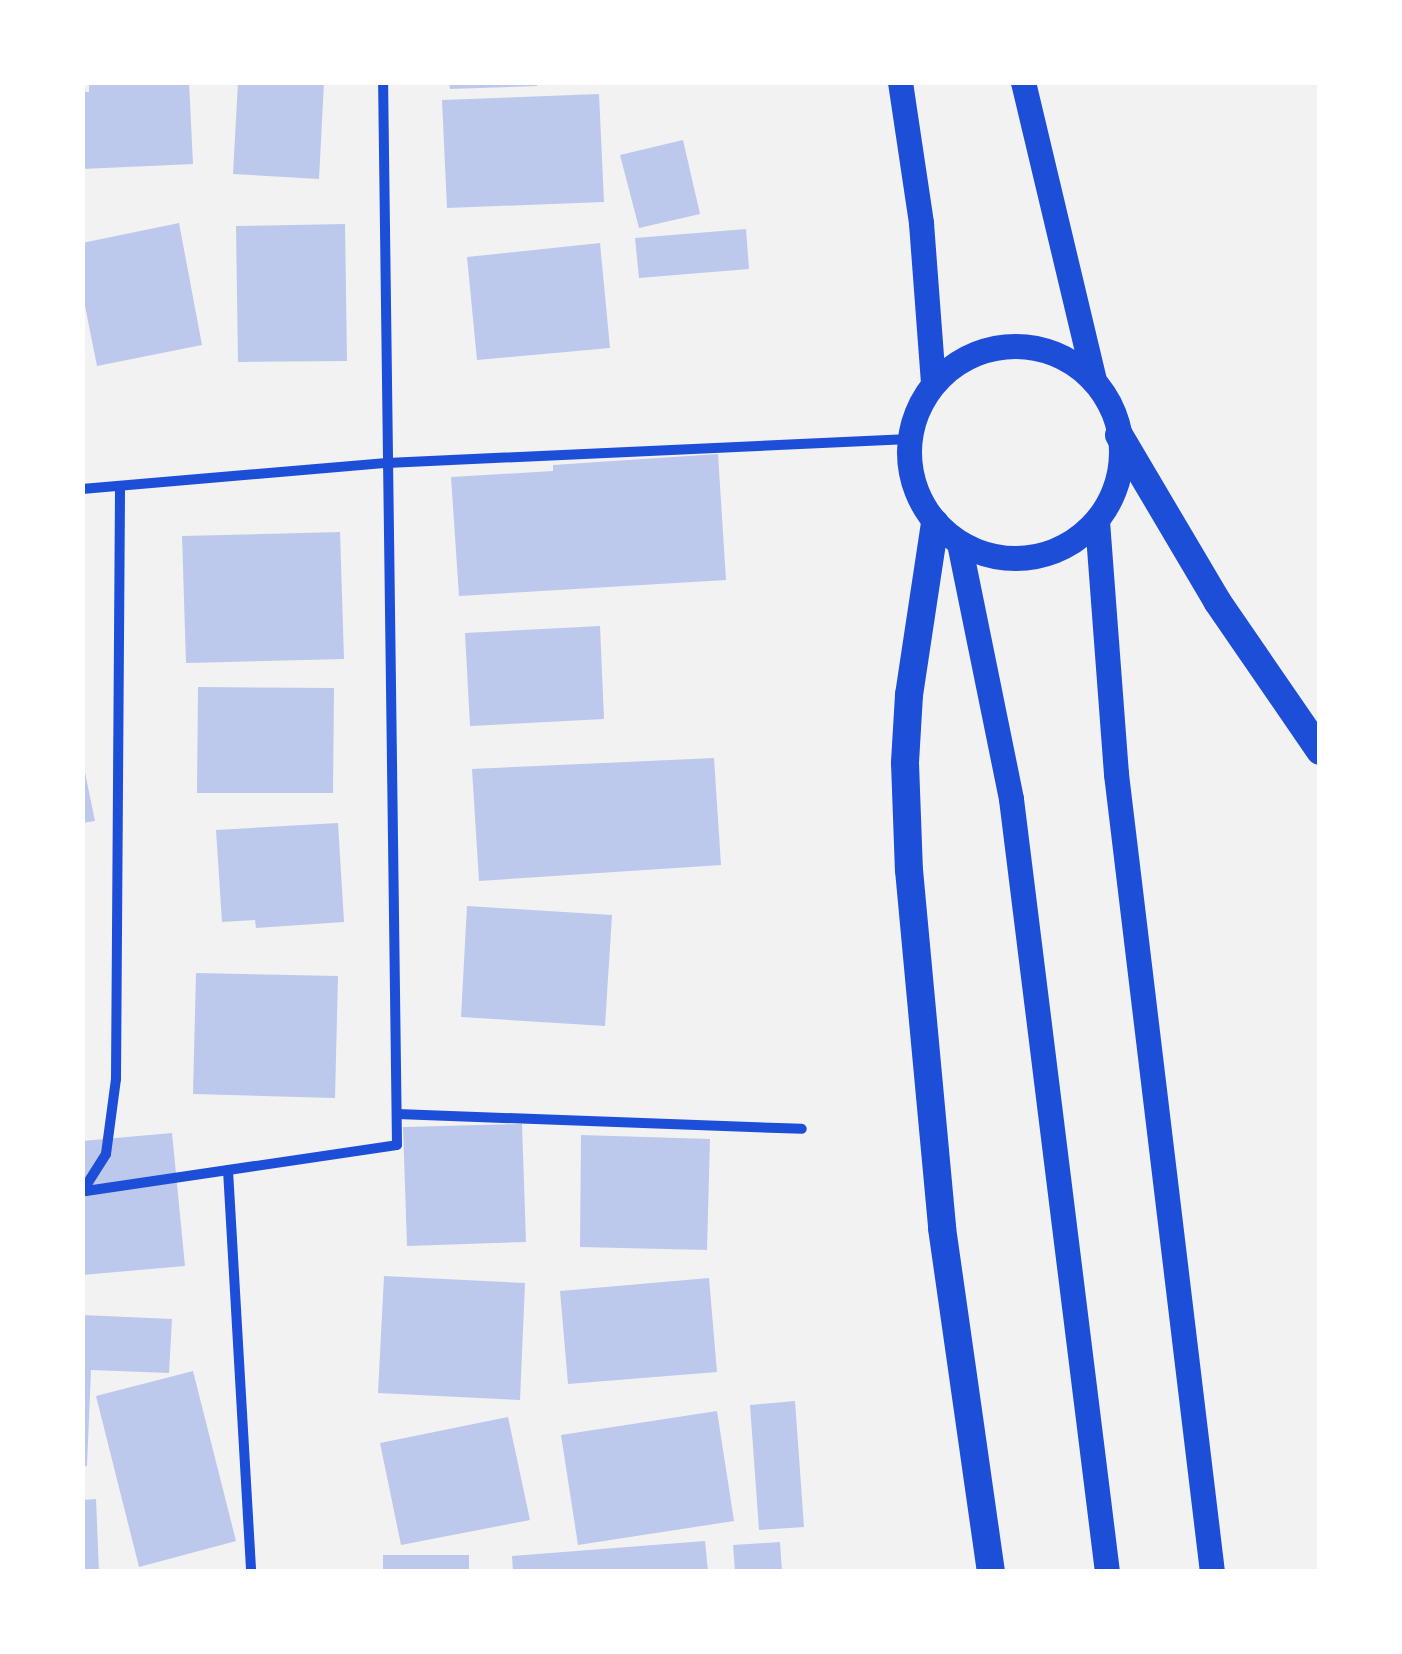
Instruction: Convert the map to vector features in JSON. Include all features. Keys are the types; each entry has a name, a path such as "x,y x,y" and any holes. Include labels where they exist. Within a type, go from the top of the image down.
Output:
{"highway":[{"path":"1119,435 1217,601 1320,751"},
{"path":"935,523 909,695 909,870 942,1228 991,1572"}],"main road":[{"path":"900,82 921,223 933,384"},
{"path":"1024,82 1094,380 1110,406 1119,435 1121,465 1097,521 1074,541 1046,555 1017,558 986,554 959,542 935,523 914,484 909,439 916,409 933,384 955,364 982,350 1013,345 1042,349 1070,361 1094,380"},
{"path":"1097,521 1116,774 1212,1572"},
{"path":"959,542 1010,799 1107,1572"}],"street":[{"path":"84,1191 397,1145 383,82"},
{"path":"82,489 387,463 909,439"},
{"path":"84,1191 106,1154 116,1079 120,486"},
{"path":"397,1114 802,1130"},
{"path":"228,1170 251,1572"}],"building":[{"path":"89,82 189,82 193,164 82,169 82,92 89,92"},
{"path":"238,82 324,82 319,179 233,174"},
{"path":"449,82 537,82 537,86 450,89"},
{"path":"599,94 604,202 447,208 442,100"},
{"path":"683,140 700,214 639,228 620,155"},
{"path":"179,223 202,345 97,366 82,291 82,243"},
{"path":"345,224 347,361 238,362 236,226"},
{"path":"746,229 749,269 639,278 635,238"},
{"path":"600,243 610,348 477,360 467,257"},
{"path":"718,454 726,580 459,596 451,477 553,471 553,465"},
{"path":"340,532 344,659 186,663 182,536"},
{"path":"600,626 604,719 470,726 465,633"},
{"path":"198,687 334,688 333,793 197,793"},
{"path":"82,758 95,821 82,823"},
{"path":"714,758 721,865 479,881 472,769"},
{"path":"338,823 344,922 256,928 255,920 222,922 216,830"},
{"path":"467,906 612,915 605,1026 461,1017"},
{"path":"196,973 338,976 335,1098 193,1094"},
{"path":"522,1124 526,1242 407,1246 403,1127"},
{"path":"172,1133 185,1266 82,1275 82,1141"},
{"path":"581,1135 710,1139 707,1250 580,1247"},
{"path":"384,1276 525,1283 520,1400 378,1393"},
{"path":"709,1278 717,1372 568,1384 560,1291"},
{"path":"82,1315 172,1319 169,1373 91,1370 87,1466 82,1466"},
{"path":"193,1371 236,1541 139,1567 96,1396"},
{"path":"795,1401 804,1527 759,1530 750,1405"},
{"path":"717,1411 734,1521 578,1545 561,1435"},
{"path":"508,1417 530,1520 401,1545 380,1443"},
{"path":"96,1499 99,1572 82,1572 82,1500"},
{"path":"705,1541 708,1572 513,1572 512,1556"},
{"path":"780,1542 782,1572 735,1572 733,1545"},
{"path":"383,1555 469,1555 469,1572 383,1572"}]}
